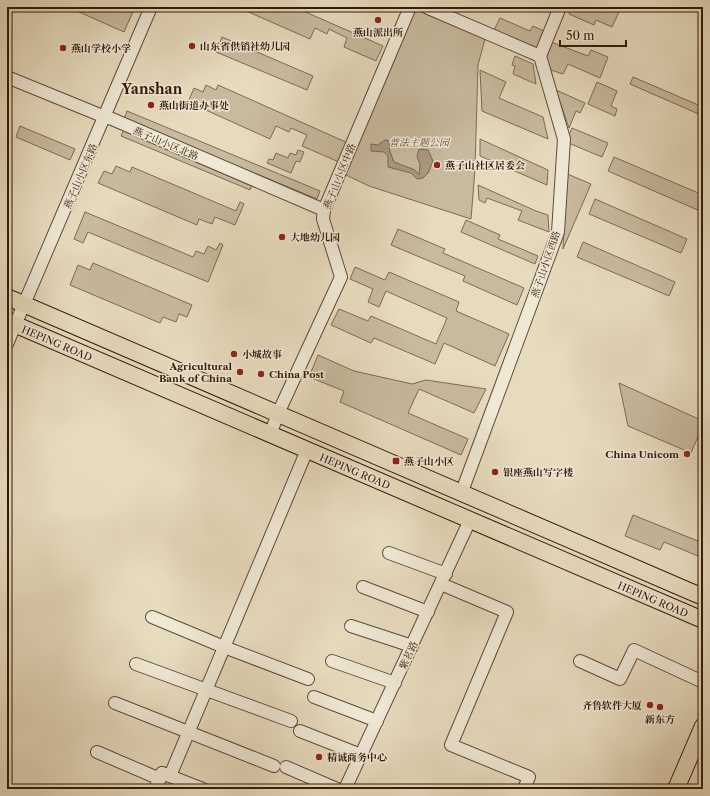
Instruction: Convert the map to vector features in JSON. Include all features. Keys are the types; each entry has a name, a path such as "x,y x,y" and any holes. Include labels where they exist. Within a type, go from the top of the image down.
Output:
{"main road":[{"path":"7,297 703,597"},
{"name":"HEPING ROAD","path":"11,323 703,620"},
{"path":"676,789 703,726"},
{"path":"686,789 703,749"}],"street":[{"name":"燕子山小区东路","path":"7,344 11,323 25,305 151,7"},
{"name":"燕子山小区中路","path":"270,434 341,277 323,220 324,210 410,7"},
{"path":"426,7 540,56 560,7"},
{"name":"燕子山小区西路","path":"463,493 464,486 558,232 564,139 540,56"},
{"name":"燕子山小区北路","path":"7,77 112,119 324,210"},
{"path":"162,781 188,732 307,450"},
{"name":"紫茗路","path":"345,789 444,579 470,520"},
{"path":"389,553 444,579 507,612 451,744 529,777 524,789"},
{"path":"364,588 428,612"},
{"path":"152,617 224,647 308,679"},
{"path":"351,626 412,646"},
{"path":"580,661 620,679 634,650 703,682"},
{"path":"332,661 395,683"},
{"path":"136,664 291,721"},
{"path":"314,697 377,721"},
{"path":"115,703 337,789"},
{"path":"300,731 361,754"},
{"path":"97,752 162,781 203,789"}],"green space":[{"path":"68,7 135,7 124,32"},
{"path":"237,7 294,7 383,46 376,61 344,47 347,38 329,29 327,34 315,28 310,39"},
{"path":"572,7 613,7 620,10 612,27 596,20 594,25 569,14"},
{"name":"普法主题公园","path":"414,9 432,14 485,39 478,65 475,169 471,219 369,186 344,174"},
{"path":"500,18 530,31 533,26 546,32 537,52 493,32"},
{"path":"222,37 313,76 307,90 216,52"},
{"path":"551,42 588,56 591,50 608,57 600,78 568,64 563,74 551,70 545,54"},
{"path":"515,56 533,64 536,84 513,74 515,66 512,65"},
{"path":"480,70 506,82 499,98 543,117 548,139 482,111"},
{"path":"633,77 703,107 703,116 630,84"},
{"path":"597,82 617,91 611,106 617,109 615,116 588,104"},
{"path":"206,85 216,90 218,85 348,143 339,162 302,146 307,135 291,128 289,132 276,126 270,139 188,102 194,88 203,92"},
{"path":"556,90 585,103 580,113 576,111 569,128"},
{"path":"127,111 320,191 317,199 124,119"},
{"path":"20,126 75,149 70,160 16,137"},
{"path":"572,128 608,143 602,157 566,142"},
{"path":"124,129 253,182 250,190 121,136"},
{"path":"480,139 548,170 547,185 480,156"},
{"path":"298,150 304,152 300,162 296,161 291,173 267,163 269,159 273,160 276,153 288,158 290,153 296,155"},
{"path":"614,157 703,195 703,202 700,211 608,171"},
{"path":"116,166 130,172 132,167 236,211 240,202 244,204 235,225 215,217 212,224 199,219 197,225 98,183 104,171 112,174"},
{"path":"565,173 591,184 563,249"},
{"path":"478,185 548,215 549,232 518,220 522,211 487,198 485,203 479,200"},
{"path":"595,199 687,239 681,253 589,214"},
{"path":"85,212 193,257 196,251 204,254 208,246 216,250 220,243 223,245 208,282 88,232 83,243 74,239"},
{"path":"466,220 500,235 498,239 538,256 535,264 461,232"},
{"path":"398,229 445,249 443,253 524,288 517,305 463,281 465,276 391,245"},
{"path":"583,242 675,282 669,296 577,257"},
{"path":"93,263 192,305 187,317 179,314 176,322 163,317 160,323 70,285 78,265 90,270"},
{"path":"355,267 385,280 389,272 459,302 456,311 509,334 495,366 444,343 435,364 374,338 371,343 331,325 339,309 368,321 371,316 436,344 447,318 386,291 379,307 368,302 373,289 350,279"},
{"path":"318,355 354,371 412,384 426,380 486,389 474,413 419,389 408,413 468,439 461,455 340,402 344,391 309,377"},
{"path":"619,383 703,421 703,425 691,453 628,426"},
{"path":"633,515 703,543 703,558 664,542 660,550 625,536"}],"shaded area":[{"path":"385,140 389,141 389,149 394,162 415,170 419,175 420,164 417,157 419,149 428,150 433,161 428,173 423,178 417,179 411,173 388,167 388,156 384,152 371,151 371,144 378,145"}],"place":[{"name":"燕山派出所","path":"378,20"},
{"name":"山东省供销社幼儿园","path":"192,46"},
{"name":"燕山学校小学","path":"63,48"},
{"name":"燕山街道办事处","path":"151,105"},
{"name":"燕子山社区居委会","path":"437,165"},
{"name":"大地幼儿园","path":"282,237"},
{"name":"小城故事","path":"234,354"},
{"name":"Agricultural Bank of China","path":"240,372"},
{"name":"China Post","path":"261,374"},
{"name":"China Unicom","path":"687,454"},
{"name":"燕子山小区","path":"396,461"},
{"name":"银座燕山写字楼","path":"495,472"},
{"name":"齐鲁软件大厦","path":"650,705"},
{"name":"新东方","path":"660,707"},
{"name":"精诚商务中心","path":"319,757"}],"district":[{"name":"Yanshan","path":"152,89"}]}
